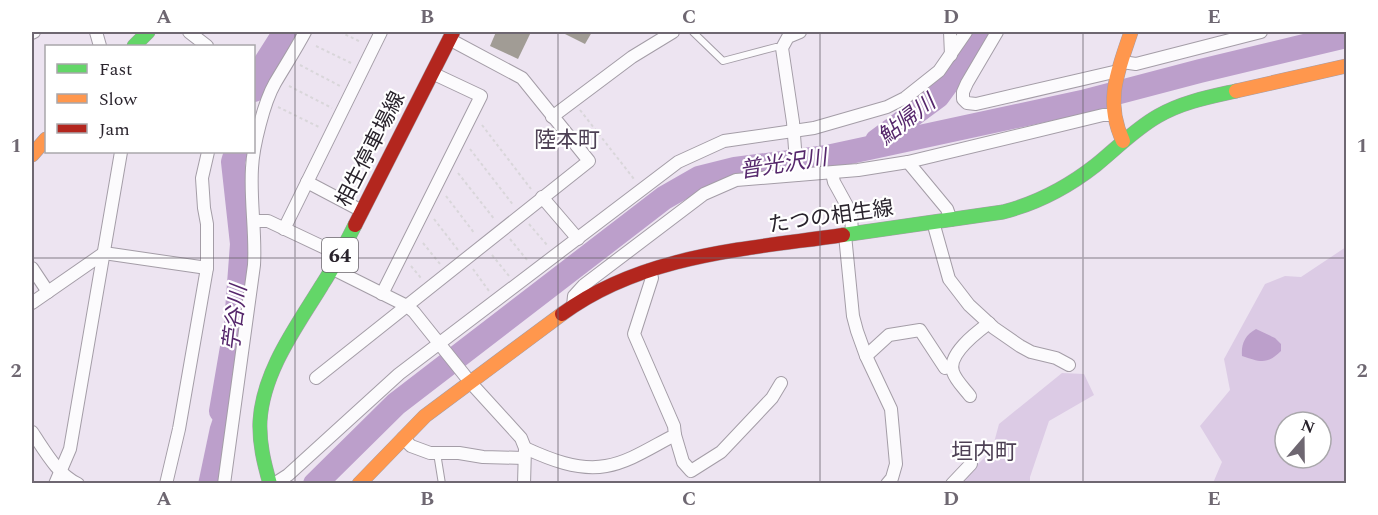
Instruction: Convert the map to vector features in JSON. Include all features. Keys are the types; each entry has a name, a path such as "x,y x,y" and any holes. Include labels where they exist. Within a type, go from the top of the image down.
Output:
{"main road":[{"path":"135,45 147,32"},
{"path":"1123,141 1115,129 1112,111 1119,69 1131,32"},
{"name":"相生停車場線","path":"270,483 261,448 260,421 271,371 282,347 333,269 451,35"},
{"name":"たつの相生線","path":"358,483 425,416 468,379 573,306 612,285 648,270 689,258 1003,212 1039,202 1078,179 1144,125 1185,103 1207,96 1347,66"},
{"path":"32,155 45,140"}],"street":[{"path":"189,32 206,45"},
{"path":"255,152 267,102 274,85 305,32"},
{"path":"284,229 381,32"},
{"path":"552,117 658,35 673,32"},
{"path":"797,172 782,48 788,37 800,32"},
{"path":"950,32 951,55"},
{"path":"274,483 288,475 378,391 678,162 724,141 793,135 864,115 896,102 922,87 939,71 966,32"},
{"path":"997,32 967,83 963,99 967,103 976,104 1262,32"},
{"path":"316,378 589,160 522,78 451,35"},
{"path":"382,294 481,96 432,73"},
{"path":"573,306 574,296 584,285 704,194 736,180 797,172 832,173 908,162 1112,111"},
{"path":"58,478 70,449 121,153"},
{"path":"166,483 179,429 207,268 207,224 202,178 208,153"},
{"path":"224,483 255,255 252,191 252,165 255,153"},
{"path":"908,162 947,209 951,220"},
{"path":"832,173 834,182 851,213 849,234 853,316 866,356 891,408 896,464 892,478 887,483"},
{"path":"307,182 362,211"},
{"path":"540,198 578,239"},
{"path":"255,221 268,221 340,255"},
{"path":"933,222 949,279 969,304 989,323 1020,346 1031,352 1056,358 1069,365"},
{"path":"32,303 104,254 207,268"},
{"path":"32,268 48,292"},
{"path":"333,269 407,306 521,438 525,453 524,483"},
{"path":"648,270 652,278 634,334 674,426 683,462 691,471 721,452 772,398 781,383"},
{"path":"970,396 953,372 952,365 968,339 989,323"},
{"path":"866,356 889,335 920,330 945,368"},
{"path":"32,432 58,478 78,483"},
{"path":"403,438 422,451 483,457 525,453 573,465 600,467 622,461 675,435"},
{"path":"952,483 971,464"}],"lane":[{"path":"693,32 723,62 776,47 782,48"},
{"path":"437,453 442,483"}],"path":[{"path":"340,32 373,48"},
{"path":"316,46 363,69"},
{"path":"290,59 351,92"},
{"path":"289,86 341,113"},
{"path":"573,101 642,190"},
{"path":"267,102 331,133"},
{"path":"473,113 540,198"},
{"path":"460,137 556,256"},
{"path":"448,161 536,270"},
{"path":"414,231 447,273"},
{"path":"402,254 429,287"}],"shaded area":[{"path":"1346,247 1346,483 1213,483 1222,462 1200,426 1230,390 1224,359 1265,284 1285,276 1301,277"},
{"path":"1256,329 1275,338 1281,344 1281,351 1272,359 1259,361 1242,356 1244,340"},
{"path":"236,350 231,401 218,483 198,484 210,427"},
{"path":"1062,373 1084,374 1094,395 1049,421 1030,483 962,484 964,478 992,450 999,424"}],"building":[{"path":"496,32 531,32 518,59 490,46"},
{"path":"561,32 592,32 585,44"}],"waterway":[{"name":"苧谷川","path":"255,88 264,65 285,32"},
{"name":"鮎帰川","path":"877,141 938,96 962,63 979,32"},
{"name":"普光沢川","path":"315,484 396,404 664,198 699,178 735,169 827,157 1082,102 1346,36"},
{"name":"苧谷川","path":"221,411 236,324 242,244 233,162 236,153"}],"traffic: fast":[{"path":"135,45 148,32"},
{"path":"843,235 1003,212 1028,204 1075,180 1126,139 1167,111 1236,91"},
{"path":"270,484 262,453 260,429 267,384 292,333 331,270 355,225"}],"traffic: slow":[{"path":"1123,141 1114,113 1114,99 1118,73 1131,32"},
{"path":"1236,91 1346,66"},
{"path":"32,155 45,140"},
{"path":"359,484 425,416 562,314"}],"traffic: jam":[{"path":"355,225 453,32"},
{"path":"562,314 593,294 627,278 661,266 734,250 843,235"}],"district":[{"name":"陸本町","path":"567,139"},
{"name":"垣内町","path":"984,451"}]}
